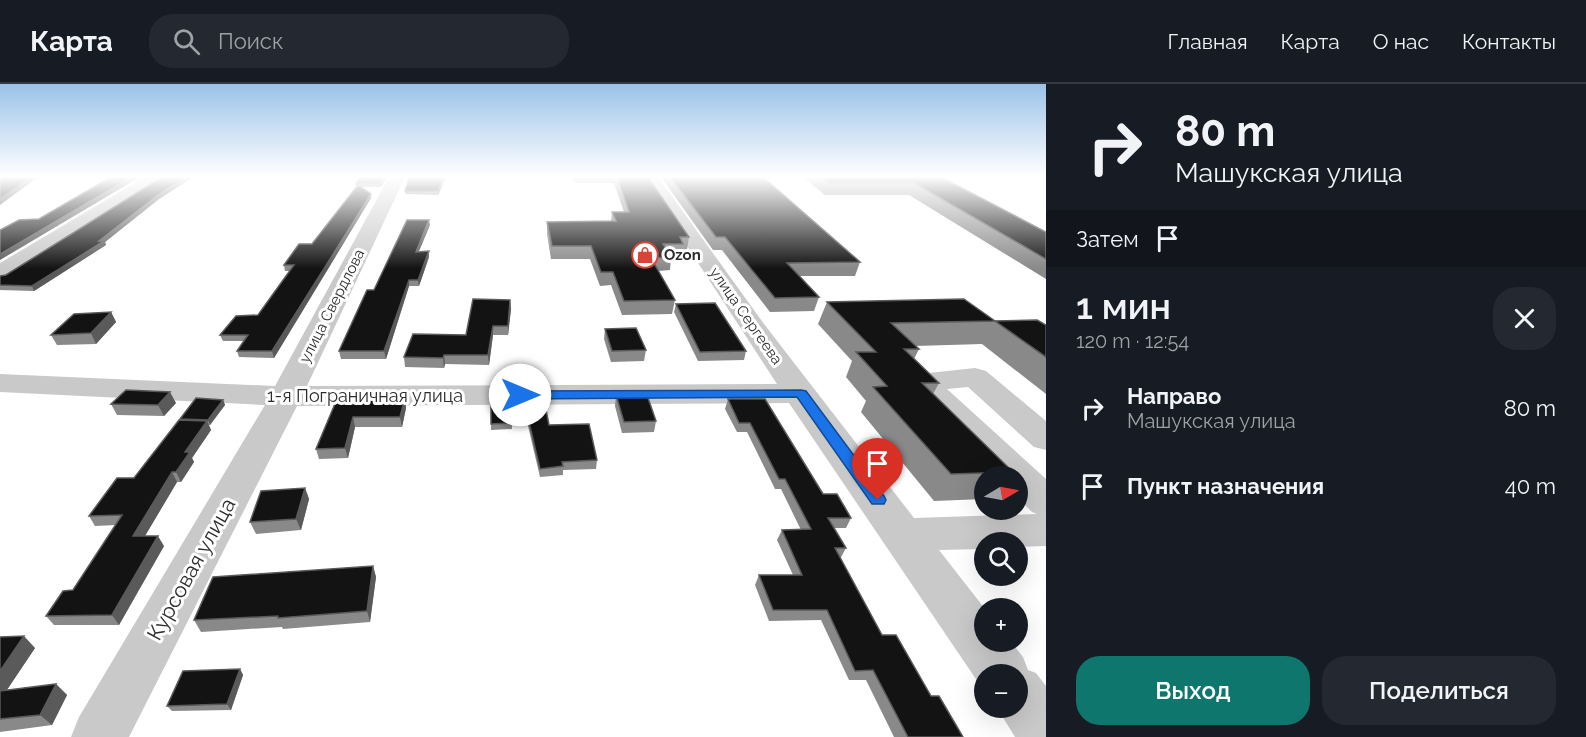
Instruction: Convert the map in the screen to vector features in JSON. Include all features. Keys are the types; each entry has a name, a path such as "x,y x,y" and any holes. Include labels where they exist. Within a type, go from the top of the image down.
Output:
{"street":[{"path":"0,273 107,207"},
{"name":"улица Свердлова","path":"284,399 381,207"},
{"name":"улица Сергеева","path":"672,207 754,330 996,664"},
{"path":"1046,439 975,377 921,382 1046,502"},
{"name":"1-я Пограничная улица","path":"0,383 284,399 801,393"},
{"name":"Курсовая улица","path":"99,737 284,399"},
{"path":"903,535 1046,530"},
{"path":"1028,708 1046,733"}],"building":[{"path":"59,207 80,207 0,254 0,230 19,220 39,219"},
{"path":"113,207 142,207 99,241 104,241 32,286 0,285 0,276 6,275"},
{"path":"340,207 363,207 272,351 237,351 248,335 220,335 236,316 258,315 294,265 284,265 299,244 312,244"},
{"path":"627,207 669,207 689,237 680,237 683,244 663,244 672,257 651,258 675,300 624,301 613,272 601,272 591,246 552,246 547,222 616,221 612,212 629,212"},
{"path":"693,207 798,207 860,262 787,263 819,297 775,298 725,237 716,237"},
{"path":"957,207 999,207 1046,232 1046,259"},
{"path":"407,220 429,220 416,252 429,251 418,280 409,280 384,351 339,351 367,290 374,290"},
{"path":"473,299 510,300 508,326 493,326 488,355 444,355 443,358 404,357 413,334 466,335"},
{"path":"964,299 995,321 891,323 919,349 904,349 939,383 922,383 1007,466 974,466 974,473 951,474 873,387 887,386 856,352 876,352 827,302"},
{"path":"715,303 746,351 700,352 676,304"},
{"path":"111,312 91,333 51,335 74,314"},
{"path":"1037,320 1046,325 1046,357 995,321"},
{"path":"636,328 646,350 612,351 605,329"},
{"path":"126,390 170,392 158,405 111,404"},
{"path":"616,395 647,395 656,421 624,422"},
{"path":"196,398 223,400 208,420 180,419"},
{"path":"405,398 400,417 353,417 345,448 316,449 337,399"},
{"path":"728,399 765,399 823,494 837,494 851,518 828,518 846,548 835,548 882,635 896,635 931,696 939,696 963,737 908,737 873,670 855,671 827,610 773,610 759,575 802,575 782,530 811,529 785,479 779,479 750,423 739,423"},
{"path":"544,400 549,425 589,424 597,460 562,462 563,466 540,469 524,401"},
{"path":"491,403 511,403 512,423 491,424"},
{"path":"179,420 207,421 185,452 190,452 176,472 172,472 133,536 158,536 112,615 46,616 63,591 73,590 122,515 89,516 117,478 134,478"},
{"path":"305,488 296,519 250,522 261,491"},
{"path":"373,566 367,611 278,618 278,616 194,620 213,577"},
{"path":"24,636 0,671 0,637"},
{"path":"240,669 227,704 167,706 183,671"},
{"path":"56,684 40,715 0,719 0,691"}],"place":[{"name":"Ozon","path":"645,255"}],"route":[{"path":"520,395 801,393 878,500"}]}
